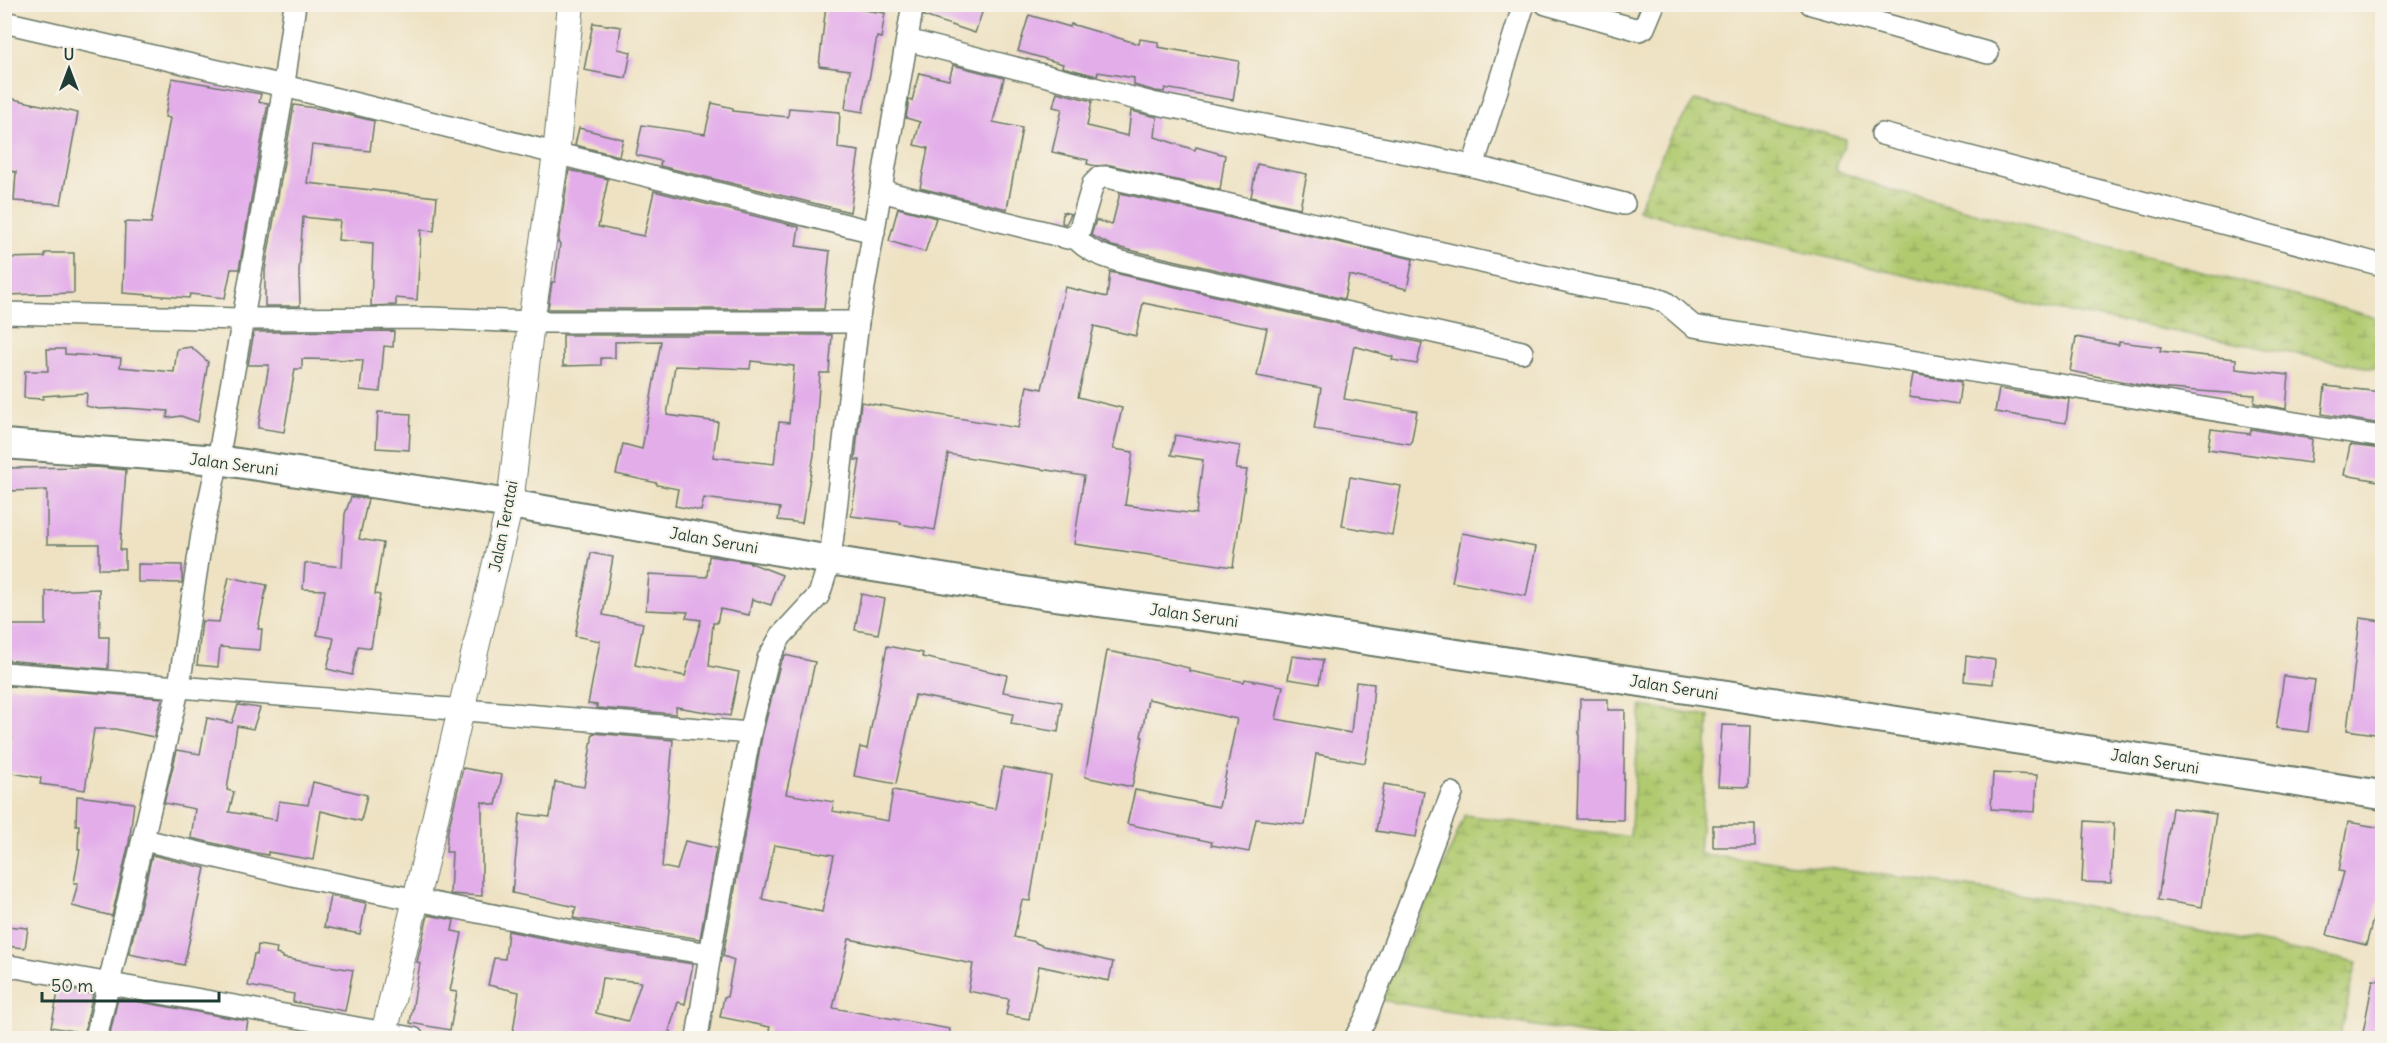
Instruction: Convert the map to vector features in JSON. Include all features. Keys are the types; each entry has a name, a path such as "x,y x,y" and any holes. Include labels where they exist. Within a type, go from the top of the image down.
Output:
{"main road":[{"name":"Jalan Seruni","path":"4,444 218,460 510,504 1047,595 1267,625 2382,795"}],"street":[{"path":"96,1038 179,686 202,534 218,460 241,319 284,86 295,4"},
{"name":"Jalan Teratai","path":"384,1035 510,504 531,322 556,155 572,4"},
{"path":"697,1038 750,733 770,654 781,636 819,595 830,560 858,322 913,4"},
{"path":"1473,166 1524,4"},
{"path":"1546,4 1639,30 1644,27 1653,4"},
{"path":"1811,4 1988,53"},
{"path":"4,22 284,86 874,232"},
{"path":"907,40 1152,103 1473,166 1624,204"},
{"path":"1882,134 2382,265"},
{"path":"881,191 1059,238 1068,238 1079,232 1093,184 1100,177 1107,177 1592,287 1652,297 1665,302 1693,326 2382,437"},
{"path":"1074,236 1083,247 1092,253 1122,262 1522,352"},
{"path":"4,313 241,319 430,318 531,322 858,322"},
{"path":"4,674 179,686 460,711 750,733"},
{"path":"1355,1038 1366,1018 1452,793"},
{"path":"144,840 297,876 598,936 710,954"},
{"path":"4,965 384,1035 413,1038"}],"green space":[{"path":"1695,100 1846,139 1835,170 1890,190 2382,319 2382,370 2036,306 1698,227 1638,210 1669,139"},
{"path":"1641,706 1709,716 1699,854 1835,868 2064,901 2168,925 2357,962 2339,1038 1608,1038 1380,1000 1439,877 1465,815 1630,837"}],"building":[{"path":"925,4 985,4 975,33 924,16"},
{"path":"826,5 885,13 881,38 877,37 863,112 845,109 850,70 819,66"},
{"path":"1029,15 1070,27 1071,24 1139,44 1140,39 1158,42 1158,47 1239,61 1233,100 1165,88 1164,92 1155,91 1134,85 1134,78 1098,72 1097,76 1062,67 1063,64 1018,51"},
{"path":"593,23 621,27 618,49 631,52 626,78 584,70"},
{"path":"953,65 1004,78 993,122 1022,128 1007,209 920,188 928,148 914,145 920,122 906,118 909,100 912,101 919,73 949,80"},
{"path":"172,78 261,94 259,102 268,103 239,269 231,269 225,298 190,294 189,298 123,293 125,222 151,223 170,118 165,117"},
{"path":"1057,92 1092,101 1087,126 1128,136 1131,111 1157,117 1155,137 1195,150 1196,147 1225,155 1220,190 1110,165 1087,164 1088,160 1052,152 1062,109 1053,107"},
{"path":"4,97 78,113 61,204 14,201 16,172 4,170"},
{"path":"712,103 733,108 733,111 788,117 789,108 840,112 838,148 859,151 850,212 660,166 661,161 636,155 642,125 705,134"},
{"path":"294,105 374,121 370,151 312,145 307,183 437,197 434,231 421,230 417,300 396,298 396,305 371,306 373,243 338,240 340,221 303,217 299,271 300,306 265,306 265,270"},
{"path":"579,128 623,139 619,156 575,145"},
{"path":"1257,164 1307,174 1300,208 1251,197"},
{"path":"569,170 608,179 598,227 644,236 654,191 799,227 796,246 830,251 824,309 548,309 552,282 555,282 560,244 558,243"},
{"path":"1120,193 1413,259 1407,289 1349,275 1344,299 1112,246 1091,235 1096,220 1112,225"},
{"path":"898,208 936,218 925,252 889,241"},
{"path":"1063,212 1071,214 1066,224 1062,223"},
{"path":"45,253 74,253 74,293 4,295 4,258 45,257"},
{"path":"1110,272 1422,343 1417,364 1392,360 1393,357 1354,346 1344,399 1417,411 1411,444 1314,429 1321,388 1257,376 1267,328 1143,303 1136,336 1094,326 1078,397 1122,408 1113,449 1133,452 1125,505 1196,514 1203,460 1171,455 1175,435 1240,446 1236,469 1247,470 1233,567 1074,544 1084,476 948,454 935,530 900,524 901,522 851,516 860,460 855,460 861,402 1018,428 1027,386 1042,389 1065,287 1107,297"},
{"path":"394,331 393,347 384,346 380,392 360,390 363,360 302,359 302,369 295,369 284,432 258,428 269,365 248,365 254,332"},
{"path":"563,335 832,335 829,373 820,373 814,455 802,523 778,520 780,508 704,498 701,511 675,506 678,489 616,474 623,444 642,449 661,341 615,342 615,358 601,358 601,365 563,366","holes":["751,361 794,366 789,423 779,422 774,464 713,457 718,422 667,415 675,366 750,369"]},
{"path":"2076,337 2119,345 2119,342 2161,347 2160,351 2236,359 2236,369 2289,375 2286,409 2254,403 2255,395 2155,388 2070,371"},
{"path":"191,347 208,362 198,422 181,416 167,418 168,411 99,409 86,406 87,393 43,396 43,399 24,398 25,371 48,371 47,349 65,349 65,354 121,358 120,367 174,372 177,349"},
{"path":"1913,374 1961,382 1958,404 1909,397"},
{"path":"2325,386 2382,392 2381,424 2322,414"},
{"path":"1999,389 2069,399 2066,423 1995,412"},
{"path":"378,412 411,414 409,450 376,448"},
{"path":"2211,429 2250,434 2251,429 2312,439 2310,463 2208,449"},
{"path":"2350,445 2382,449 2379,481 2344,475"},
{"path":"96,467 126,470 120,550 125,550 125,569 99,569 99,544 47,544 47,490 4,491 4,468"},
{"path":"1350,477 1401,486 1392,535 1342,526"},
{"path":"351,497 368,499 359,539 383,543 375,594 380,595 371,648 358,646 352,675 327,669 334,638 317,635 325,590 303,589 305,563 342,567 345,514"},
{"path":"1462,533 1536,547 1526,596 1452,582"},
{"path":"591,553 613,557 603,615 643,623 635,665 685,676 701,620 686,618 688,612 646,610 649,574 707,577 709,556 748,562 782,575 771,605 752,599 749,615 720,609 717,623 713,623 709,666 739,672 730,716 676,707 676,714 597,708 597,705 588,704 600,641 575,636"},
{"path":"138,564 182,565 182,583 138,582"},
{"path":"229,577 267,585 258,629 262,629 260,650 220,647 218,667 197,665 202,621 219,622"},
{"path":"99,589 100,637 109,637 108,669 4,660 4,625 46,625 46,591"},
{"path":"861,594 885,599 878,634 855,630"},
{"path":"2360,618 2382,621 2382,735 2347,730"},
{"path":"887,646 923,653 922,657 1007,675 1003,692 1062,702 1058,732 1011,724 1013,714 915,695 896,784 854,776 860,747 867,749"},
{"path":"1107,651 1155,660 1189,668 1189,671 1244,682 1245,679 1283,686 1276,719 1351,733 1356,682 1374,684 1370,736 1365,763 1316,754 1305,825 1256,819 1249,852 1127,824 1135,790 1219,807 1237,719 1148,699 1141,737 1143,737 1132,787 1085,777"},
{"path":"785,655 815,662 786,794 834,802 832,811 888,821 893,790 995,809 1003,767 1051,776 1030,901 1022,900 1014,937 1113,962 1109,981 1039,966 1029,1019 1006,1015 1009,999 968,991 973,964 849,939 833,1008 950,1029 949,1038 767,1038 770,1027 720,1017 724,997 727,997 734,960 723,956 762,736 780,664","holes":["774,845 834,855 822,912 762,899"]},
{"path":"1292,656 1323,660 1319,684 1288,679"},
{"path":"1966,656 1995,660 1993,684 1964,681"},
{"path":"2284,676 2315,680 2308,732 2276,728"},
{"path":"9,686 162,698 154,737 115,729 94,729 85,790 40,784 41,778 6,772 12,737 4,735 4,717"},
{"path":"1580,699 1608,699 1608,710 1625,710 1623,820 1577,819"},
{"path":"238,705 260,708 253,729 237,726 227,790 234,792 229,812 276,820 279,801 308,805 313,782 367,795 361,821 321,811 313,860 268,852 268,855 256,853 191,838 195,809 164,803 177,750 200,754 207,718 232,723"},
{"path":"1722,725 1750,726 1748,787 1718,786"},
{"path":"593,733 673,740 662,867 677,870 685,841 716,848 700,939 573,918 576,907 512,893 520,814 550,817 555,782 584,787"},
{"path":"463,768 502,775 496,805 482,802 482,896 450,894 452,852 446,852 447,835"},
{"path":"1993,773 2037,775 2035,812 1991,809"},
{"path":"1384,784 1424,791 1416,837 1376,831"},
{"path":"77,796 134,803 129,843 112,916 72,906 78,883 74,883 80,849 78,849 79,825 76,825"},
{"path":"2172,808 2216,814 2202,907 2158,900"},
{"path":"2085,821 2114,823 2111,883 2082,882"},
{"path":"2348,822 2382,828 2380,894 2366,945 2327,935 2344,872 2339,871"},
{"path":"1713,825 1755,825 1755,847 1713,847"},
{"path":"152,855 205,868 184,965 129,954"},
{"path":"330,896 366,903 360,934 324,927"},
{"path":"428,915 454,920 452,931 462,933 450,991 457,992 450,1030 410,1023 420,963 417,962"},
{"path":"4,926 28,928 25,948 4,946"},
{"path":"508,931 596,949 693,964 685,1004 678,1002 669,1031 671,1031 670,1038 512,1038 519,992 488,985 494,958 505,959","holes":["602,978 641,982 628,1021 596,1013"]},
{"path":"258,945 277,948 276,954 283,958 353,970 345,1011 293,1002 294,994 248,986"},
{"path":"2373,980 2382,981 2382,1038 2362,1038"},
{"path":"59,988 93,994 84,1033 51,1027"},
{"path":"118,998 248,1021 245,1038 109,1038"}]}
